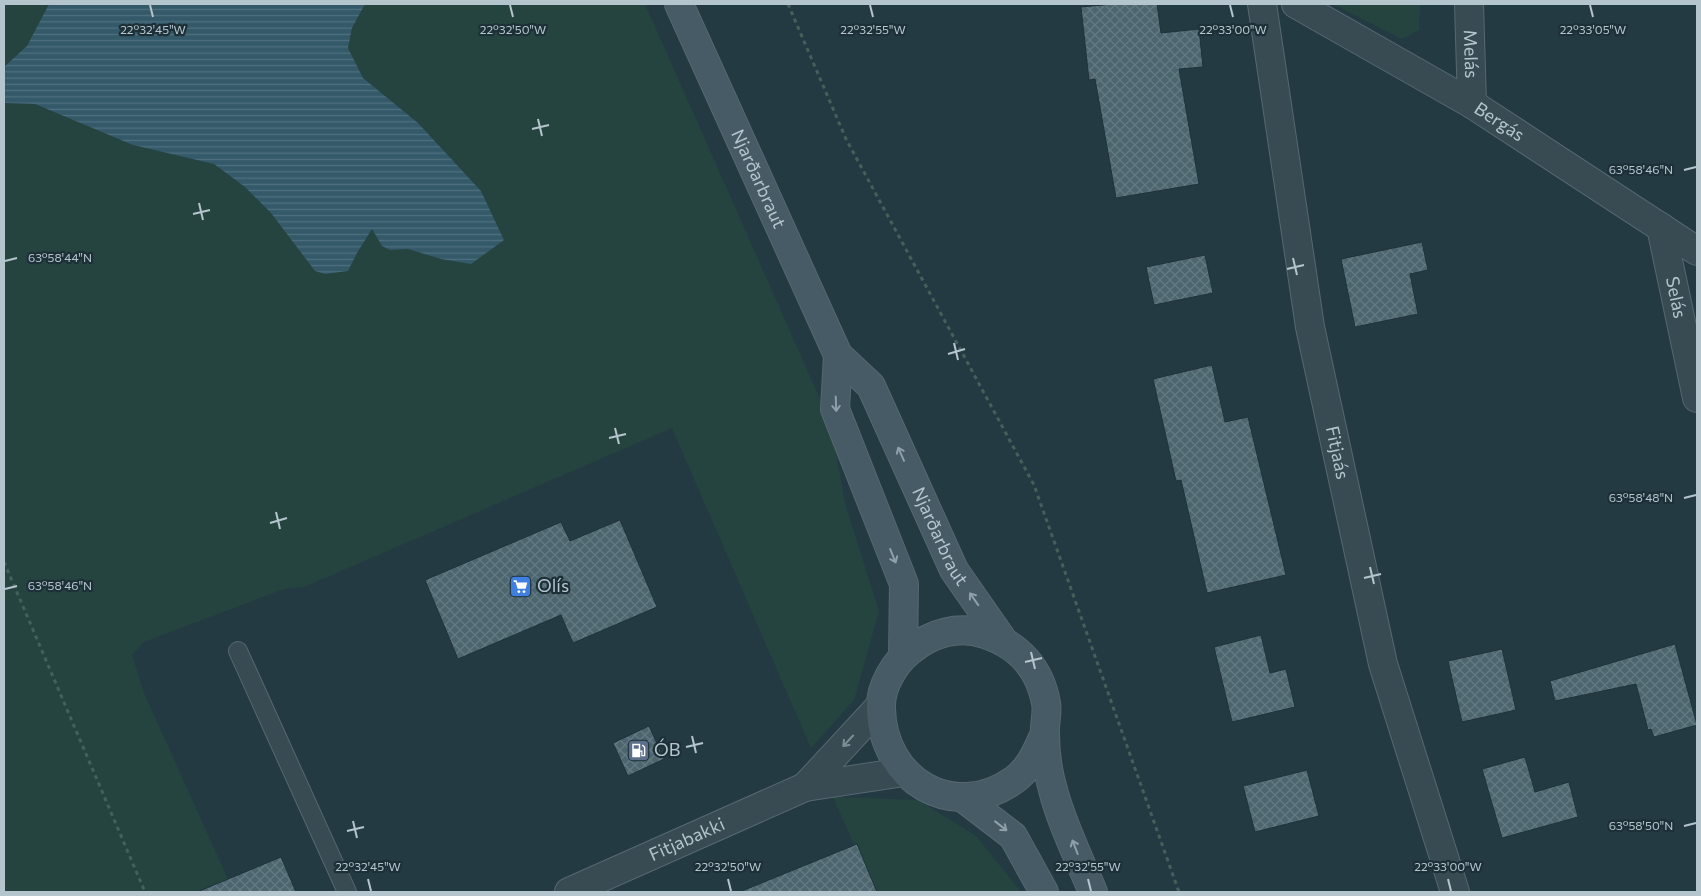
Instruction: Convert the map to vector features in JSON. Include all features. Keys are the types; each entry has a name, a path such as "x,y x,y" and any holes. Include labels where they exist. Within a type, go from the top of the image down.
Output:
{"main road":[{"name":"Njarðarbraut","path":"679,4 838,355 871,386 954,570 1002,639 1024,656 1040,679 1047,705 1045,734 1053,790 1092,892"},
{"name":"Njarðarbraut","path":"838,355 835,409 904,584 903,656"},
{"name":"Njarðarbraut","path":"1002,639 976,631 950,631 924,640 903,656 888,679 880,705 882,729 890,752 904,772 927,788 941,794 962,797 990,793 1014,779 1034,759 1045,734"},
{"name":"Njarðarbraut","path":"962,797 1013,836 1044,892"}],"street":[{"name":"Fitjaás","path":"1262,4 1310,327 1383,664 1455,892"},
{"name":"Bergás","path":"1296,4 1472,104 1697,251"},
{"name":"Melás","path":"1469,4 1472,104"},
{"name":"Selás","path":"1661,227 1697,398"},
{"name":"Fitjabakki","path":"805,787 880,705"},
{"name":"Fitjabakki","path":"569,892 805,787 904,772"}],"lane":[{"path":"238,651 347,892"}],"path":[{"path":"788,4 846,139 1034,485 1179,892"},
{"path":"4,562 145,892"}],"green space":[{"path":"4,4 49,4 27,46 4,67"},
{"path":"365,4 645,4 831,424 845,504 879,611 854,700 811,748 672,428 304,587 284,589 144,642 132,655 144,693 231,886 216,892 4,892 4,101 35,104 133,145 214,164 245,187 271,213 315,271 325,274 348,271 372,229 382,246 390,250 408,249 441,259 504,240 481,191 418,123 363,78 348,48 352,28"},
{"path":"1333,4 1420,4 1419,30 1402,39"},
{"path":"833,797 918,800 976,836 1021,892 875,892"}],"water":[{"path":"49,4 365,4 352,28 348,48 363,78 418,123 481,191 504,240 471,264 441,259 408,249 390,250 382,246 372,229 348,271 325,274 315,271 271,213 245,187 214,164 133,145 35,104 5,103 4,67 27,46"}],"building":[{"path":"1114,4 1157,4 1161,33 1199,29 1203,67 1179,69 1199,184 1116,198 1095,79 1089,80 1081,7"},
{"path":"1422,242 1428,270 1410,274 1418,314 1355,327 1341,259"},
{"path":"1205,255 1213,293 1154,305 1146,267"},
{"path":"1212,365 1225,422 1248,417 1286,575 1207,593 1181,480 1176,481 1153,379"},
{"path":"620,520 657,607 573,643 561,615 458,659 425,580 561,522 570,541"},
{"path":"1261,635 1270,673 1286,669 1295,707 1232,722 1214,647"},
{"path":"1675,644 1697,725 1654,737 1651,729 1648,730 1636,684 1555,701 1550,681"},
{"path":"1502,649 1516,710 1462,722 1448,661"},
{"path":"649,726 664,759 628,776 613,743"},
{"path":"1525,757 1535,792 1569,782 1578,817 1502,838 1482,769"},
{"path":"1307,770 1319,816 1255,832 1243,786"},
{"path":"857,844 877,892 742,892 742,891"},
{"path":"281,857 296,892 197,892"}],"place":[{"name":"Olís","path":"521,586"},
{"name":"ÓB","path":"638,750"}]}
